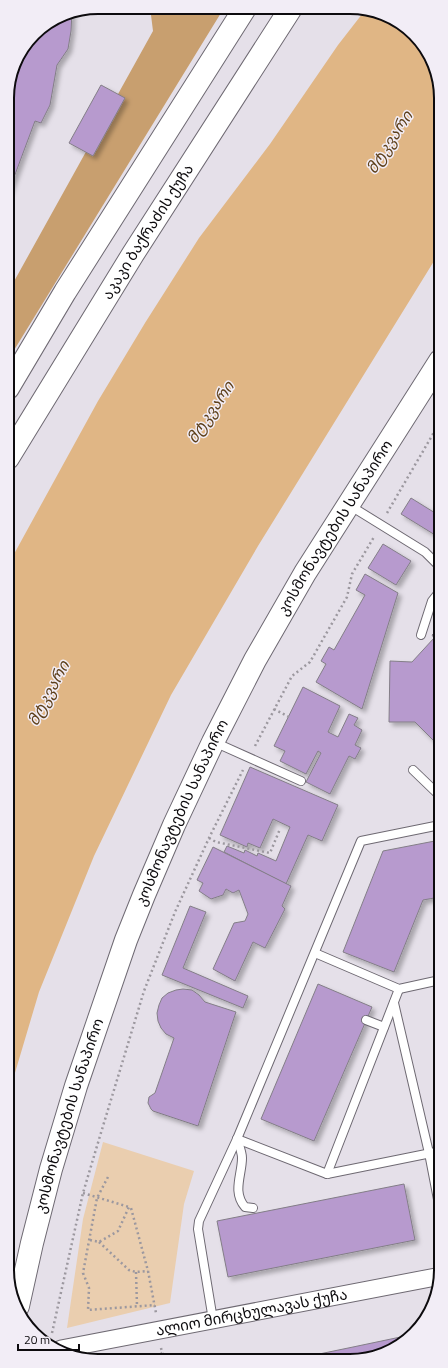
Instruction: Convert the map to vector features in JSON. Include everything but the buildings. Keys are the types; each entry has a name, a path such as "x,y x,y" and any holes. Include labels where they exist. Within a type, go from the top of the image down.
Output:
{"main road":[{"path":"14,378 74,279 241,14"},
{"name":"აკაკი ბაქრაძის ქუჩა","path":"14,448 133,254 288,14"},
{"name":"კოსმონავტების სანაპირო","path":"19,1300 51,1169 76,1086 121,955 144,895 174,825 213,742 259,654 305,573 434,370"}],"street":[{"name":"ალიო მირცხულავას ქუჩა","path":"56,1342 83,1352 159,1330 434,1277"}],"lane":[{"path":"348,504 426,552 434,561"},
{"path":"421,635 434,598"},
{"path":"213,742 301,781"},
{"path":"413,770 434,790"},
{"path":"213,1320 198,1229 199,1221 237,1139 361,841 434,826"},
{"path":"315,953 400,989 434,981"},
{"path":"327,1174 400,989"},
{"path":"394,1003 434,1179"},
{"path":"366,1020 384,1027"},
{"path":"237,1139 327,1174 434,1152"},
{"path":"237,1139 242,1155 238,1193 240,1202 245,1207 253,1208"}],"path":[{"path":"56,1342 83,1193 144,991 175,912 209,838 274,709 292,676 310,662 347,597 352,574 434,432"},
{"path":"274,709 289,717"},
{"path":"209,838 216,842 270,853 280,829"},
{"path":"108,1177 97,1198 83,1274 89,1288 88,1310 155,1305"},
{"path":"83,1193 131,1208 148,1271 159,1330"},
{"path":"99,1242 118,1231 129,1208"},
{"path":"90,1240 99,1242 129,1270 136,1272 148,1271"},
{"path":"136,1272 137,1306"}],"shaded area":[{"path":"151,14 220,14 14,350 14,281 153,31"},
{"path":"103,1142 194,1171 184,1204 170,1303 67,1328 83,1219"}],"water":[{"name":"მტკვარი","path":"361,15 377,18 401,31 417,47 428,66 434,98 434,261 258,546 171,695 94,856 39,992 14,1076 14,554 98,401 199,238 270,144 338,45"}]}
